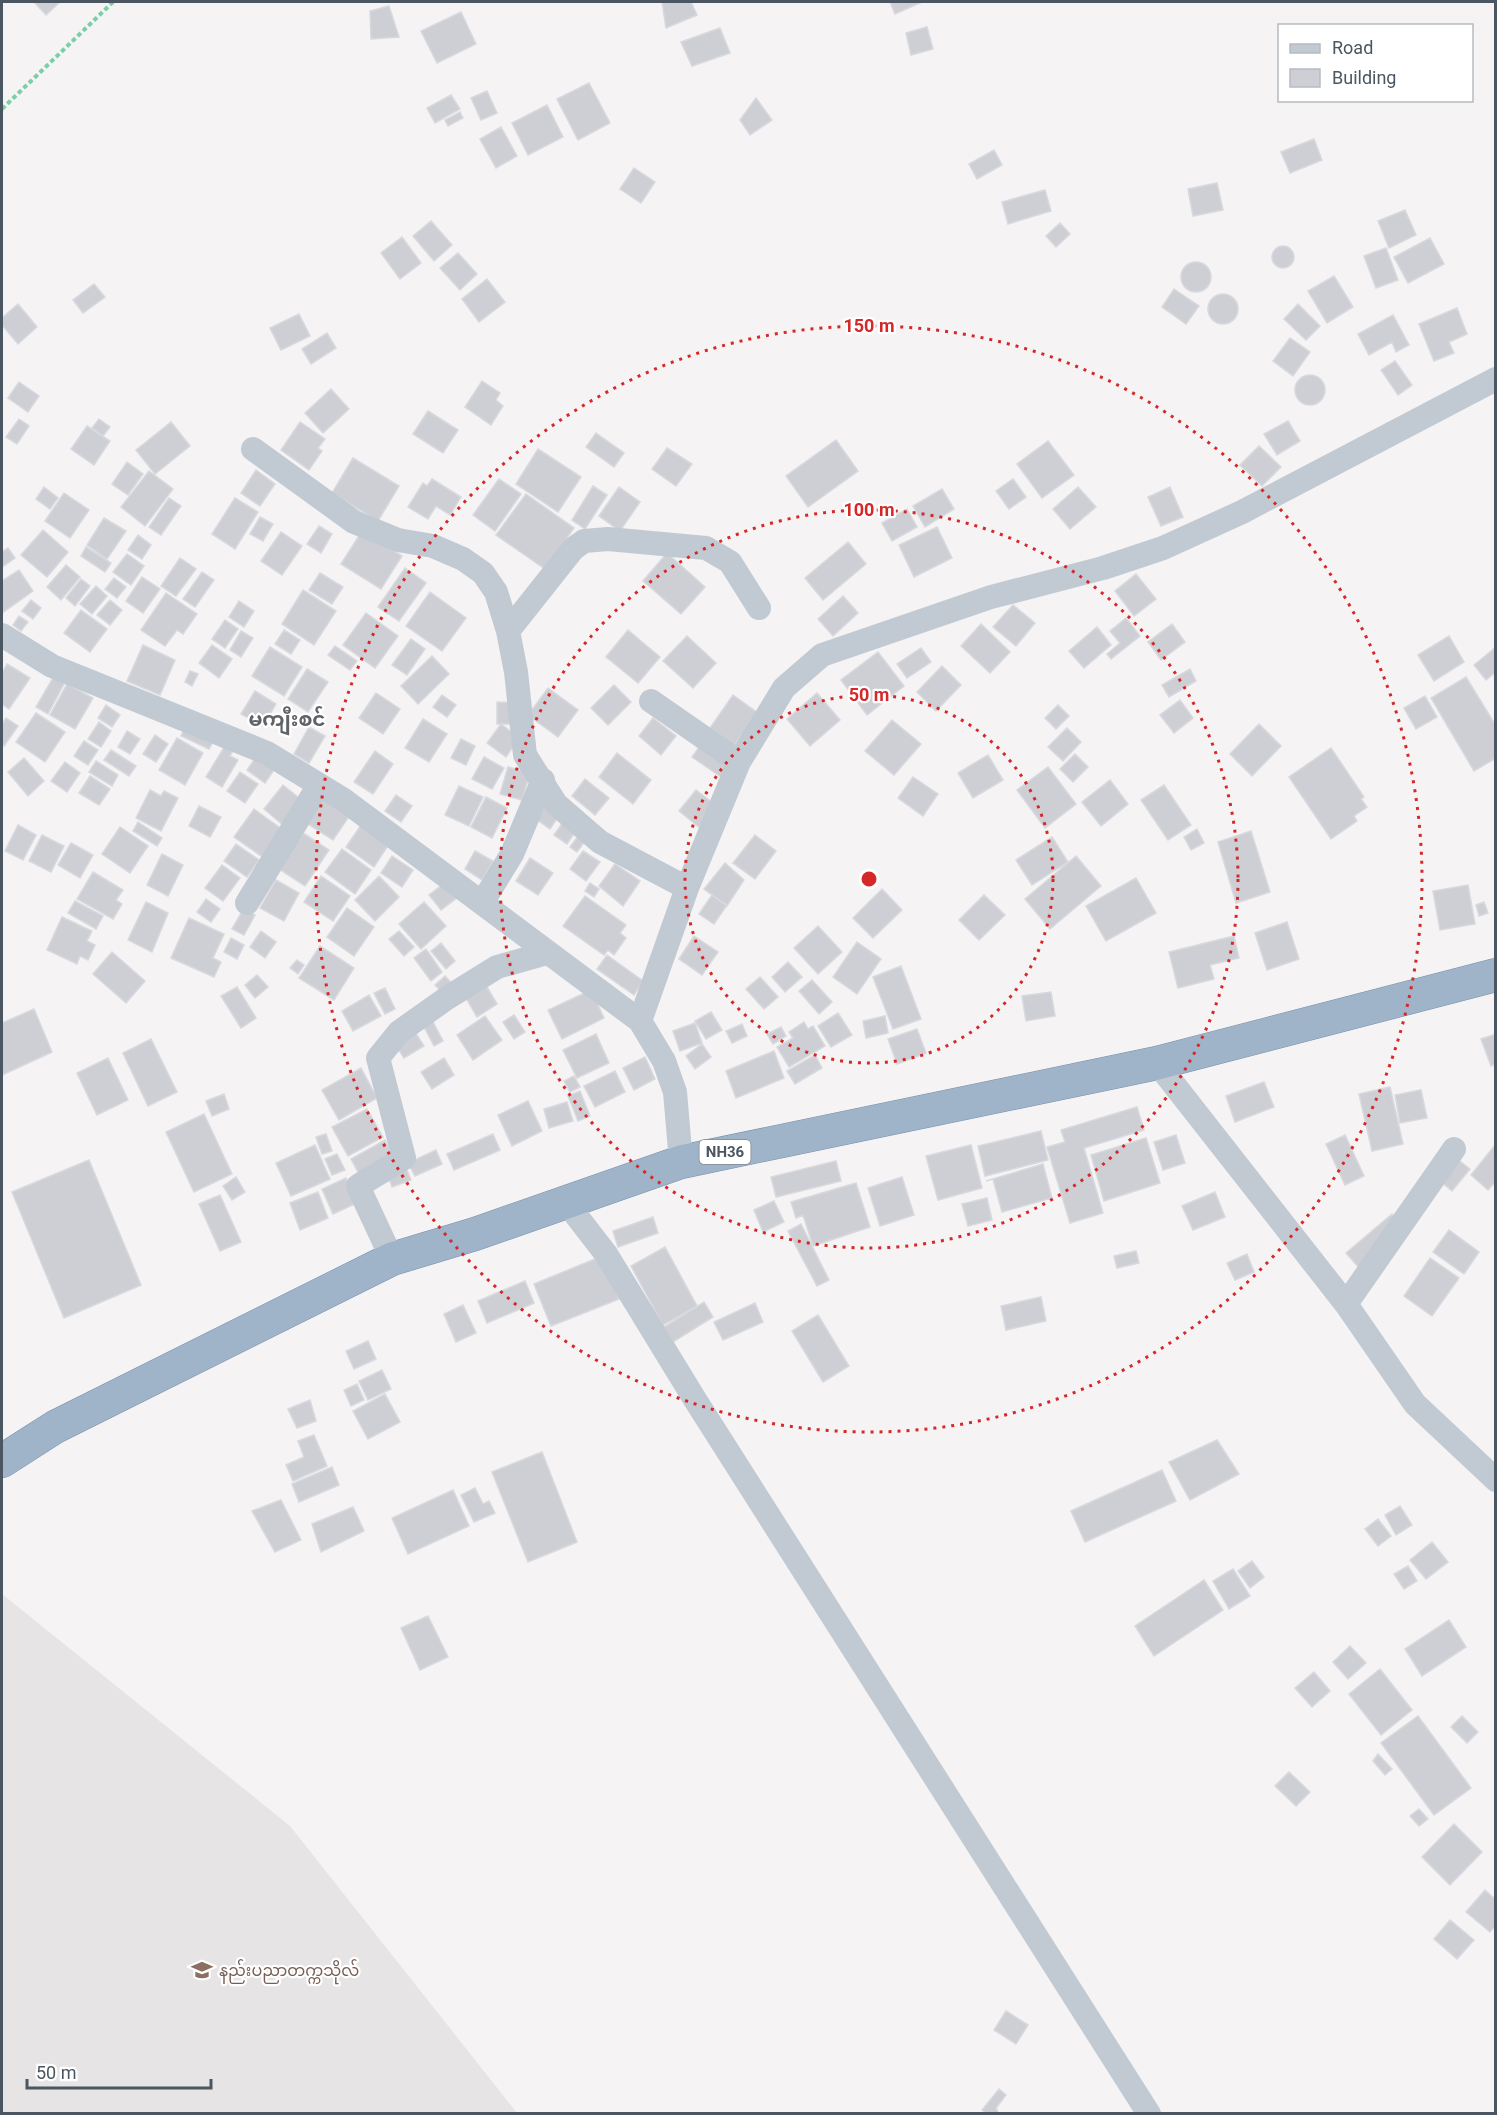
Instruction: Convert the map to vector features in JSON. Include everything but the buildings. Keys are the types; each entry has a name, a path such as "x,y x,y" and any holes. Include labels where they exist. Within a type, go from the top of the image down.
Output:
{"highway":[{"name":"NH36","path":"2,1461 55,1427 392,1259 475,1234 681,1162 1157,1064 1496,975"}],"street":[{"path":"640,1021 687,888 739,762 784,688 822,656 991,597 1103,568 1163,548 1242,512 1496,379"},
{"path":"253,449 354,522 398,540 433,546 462,559 483,573 496,592 508,631 516,672 525,755 543,780 556,804 600,842 687,888"},
{"path":"508,631 573,549 584,541 608,539 706,548 730,562 759,609"},
{"path":"2,635 52,666 267,753 344,800 640,1021 663,1061 675,1092 681,1162"},
{"path":"651,701 739,762"},
{"path":"482,903 512,854 543,780"},
{"path":"247,903 319,785"},
{"path":"392,1259 358,1186 404,1158 378,1058 399,1032 447,998 497,967 547,953"},
{"path":"1157,1064 1346,1304 1415,1404 1496,1480"},
{"path":"1346,1304 1454,1149"},
{"path":"565,1201 606,1254 694,1398 1149,2114"}],"path":[{"path":"2,109 113,2"}],"shaded area":[{"name":"နည်းပညာတက္ကသိုလ်","path":"2,1594 290,1826 517,2113 2,2113"}],"place":[{"name":"နည်းပညာတက္ကသိုလ်","path":"202,1970"}],"district":[{"name":"မကျီးစင်","path":"287,719"}]}
